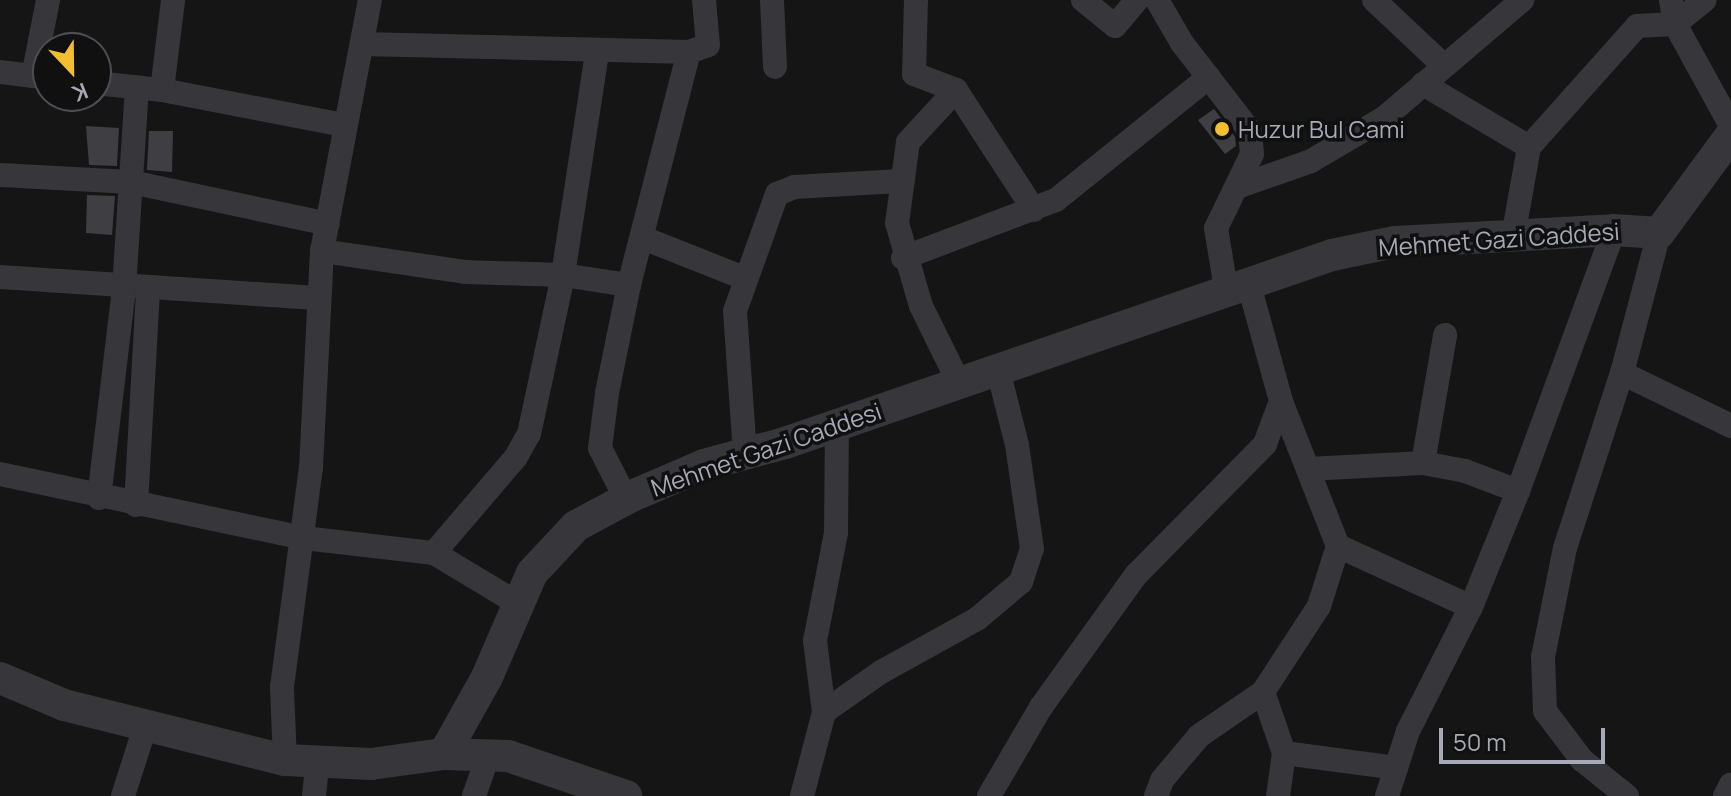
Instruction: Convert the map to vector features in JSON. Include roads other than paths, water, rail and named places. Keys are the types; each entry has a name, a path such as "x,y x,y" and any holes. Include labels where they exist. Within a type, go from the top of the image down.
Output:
{"street":[{"path":"45,32 48,0"},
{"path":"162,90 173,0"},
{"path":"285,760 282,687 304,538 322,251 343,125 370,0"},
{"path":"362,44 597,54 689,52 708,45 704,0"},
{"path":"772,0 775,67"},
{"path":"916,0 914,74 956,90 1034,210"},
{"path":"1083,0 1115,26 1137,0"},
{"path":"1156,796 1199,736 1263,692 1319,606 1338,546 1216,228 1240,186 1252,154 1250,131 1157,0"},
{"path":"1374,0 1444,66"},
{"path":"1240,186 1311,161 1384,118 1522,0"},
{"path":"1671,0 1675,24 1731,126"},
{"path":"1513,237 1529,147 1637,26 1675,24 1705,0"},
{"path":"626,499 600,448 629,285 689,52"},
{"path":"434,553 516,457 529,434 563,275 597,54"},
{"path":"0,72 32,76"},
{"path":"903,258 1056,200 1209,77"},
{"path":"1423,84 1529,147"},
{"path":"112,85 162,90 343,125"},
{"path":"99,498 124,288 137,87"},
{"path":"956,90 908,142 900,181 897,223 903,258 935,340 959,383"},
{"path":"1627,796 1582,760 1545,711 1543,657 1565,548 1622,373 1659,233 1731,135"},
{"path":"0,175 131,182 328,224"},
{"path":"745,454 735,311 744,278 777,194 794,187 900,181"},
{"path":"1387,796 1408,731 1471,607 1518,491 1614,230"},
{"name":"Mehmet Gazi Caddesi","path":"444,754 532,573 576,526 626,499 704,465 837,424 1332,255 1395,242 1614,230 1659,233"},
{"path":"643,238 744,278"},
{"path":"322,251 466,272 563,275 629,285"},
{"path":"0,277 124,288 317,298"},
{"path":"136,505 148,288"},
{"path":"1423,463 1445,335"},
{"path":"824,712 881,672 977,619 1021,582 1032,549 1017,445 998,370"},
{"path":"1622,373 1731,426"},
{"path":"989,796 1041,707 1136,575 1265,444 1281,401"},
{"path":"802,796 824,712 815,641 836,533 837,424"},
{"path":"1308,469 1423,463 1465,471 1518,491"},
{"path":"0,474 99,498 304,538 434,553 519,604"},
{"path":"1338,546 1471,607"},
{"path":"0,678 64,705 285,760 318,759 371,764 444,754 508,756 626,796"},
{"path":"1263,692 1284,753 1278,796"},
{"path":"123,796 145,727"},
{"path":"1284,753 1396,768"},
{"path":"474,796 488,756"},
{"path":"314,796 318,759"},
{"path":"1725,796 1731,784"}],"place":[{"name":"Huzur Bul Cami","path":"1222,129"}]}
